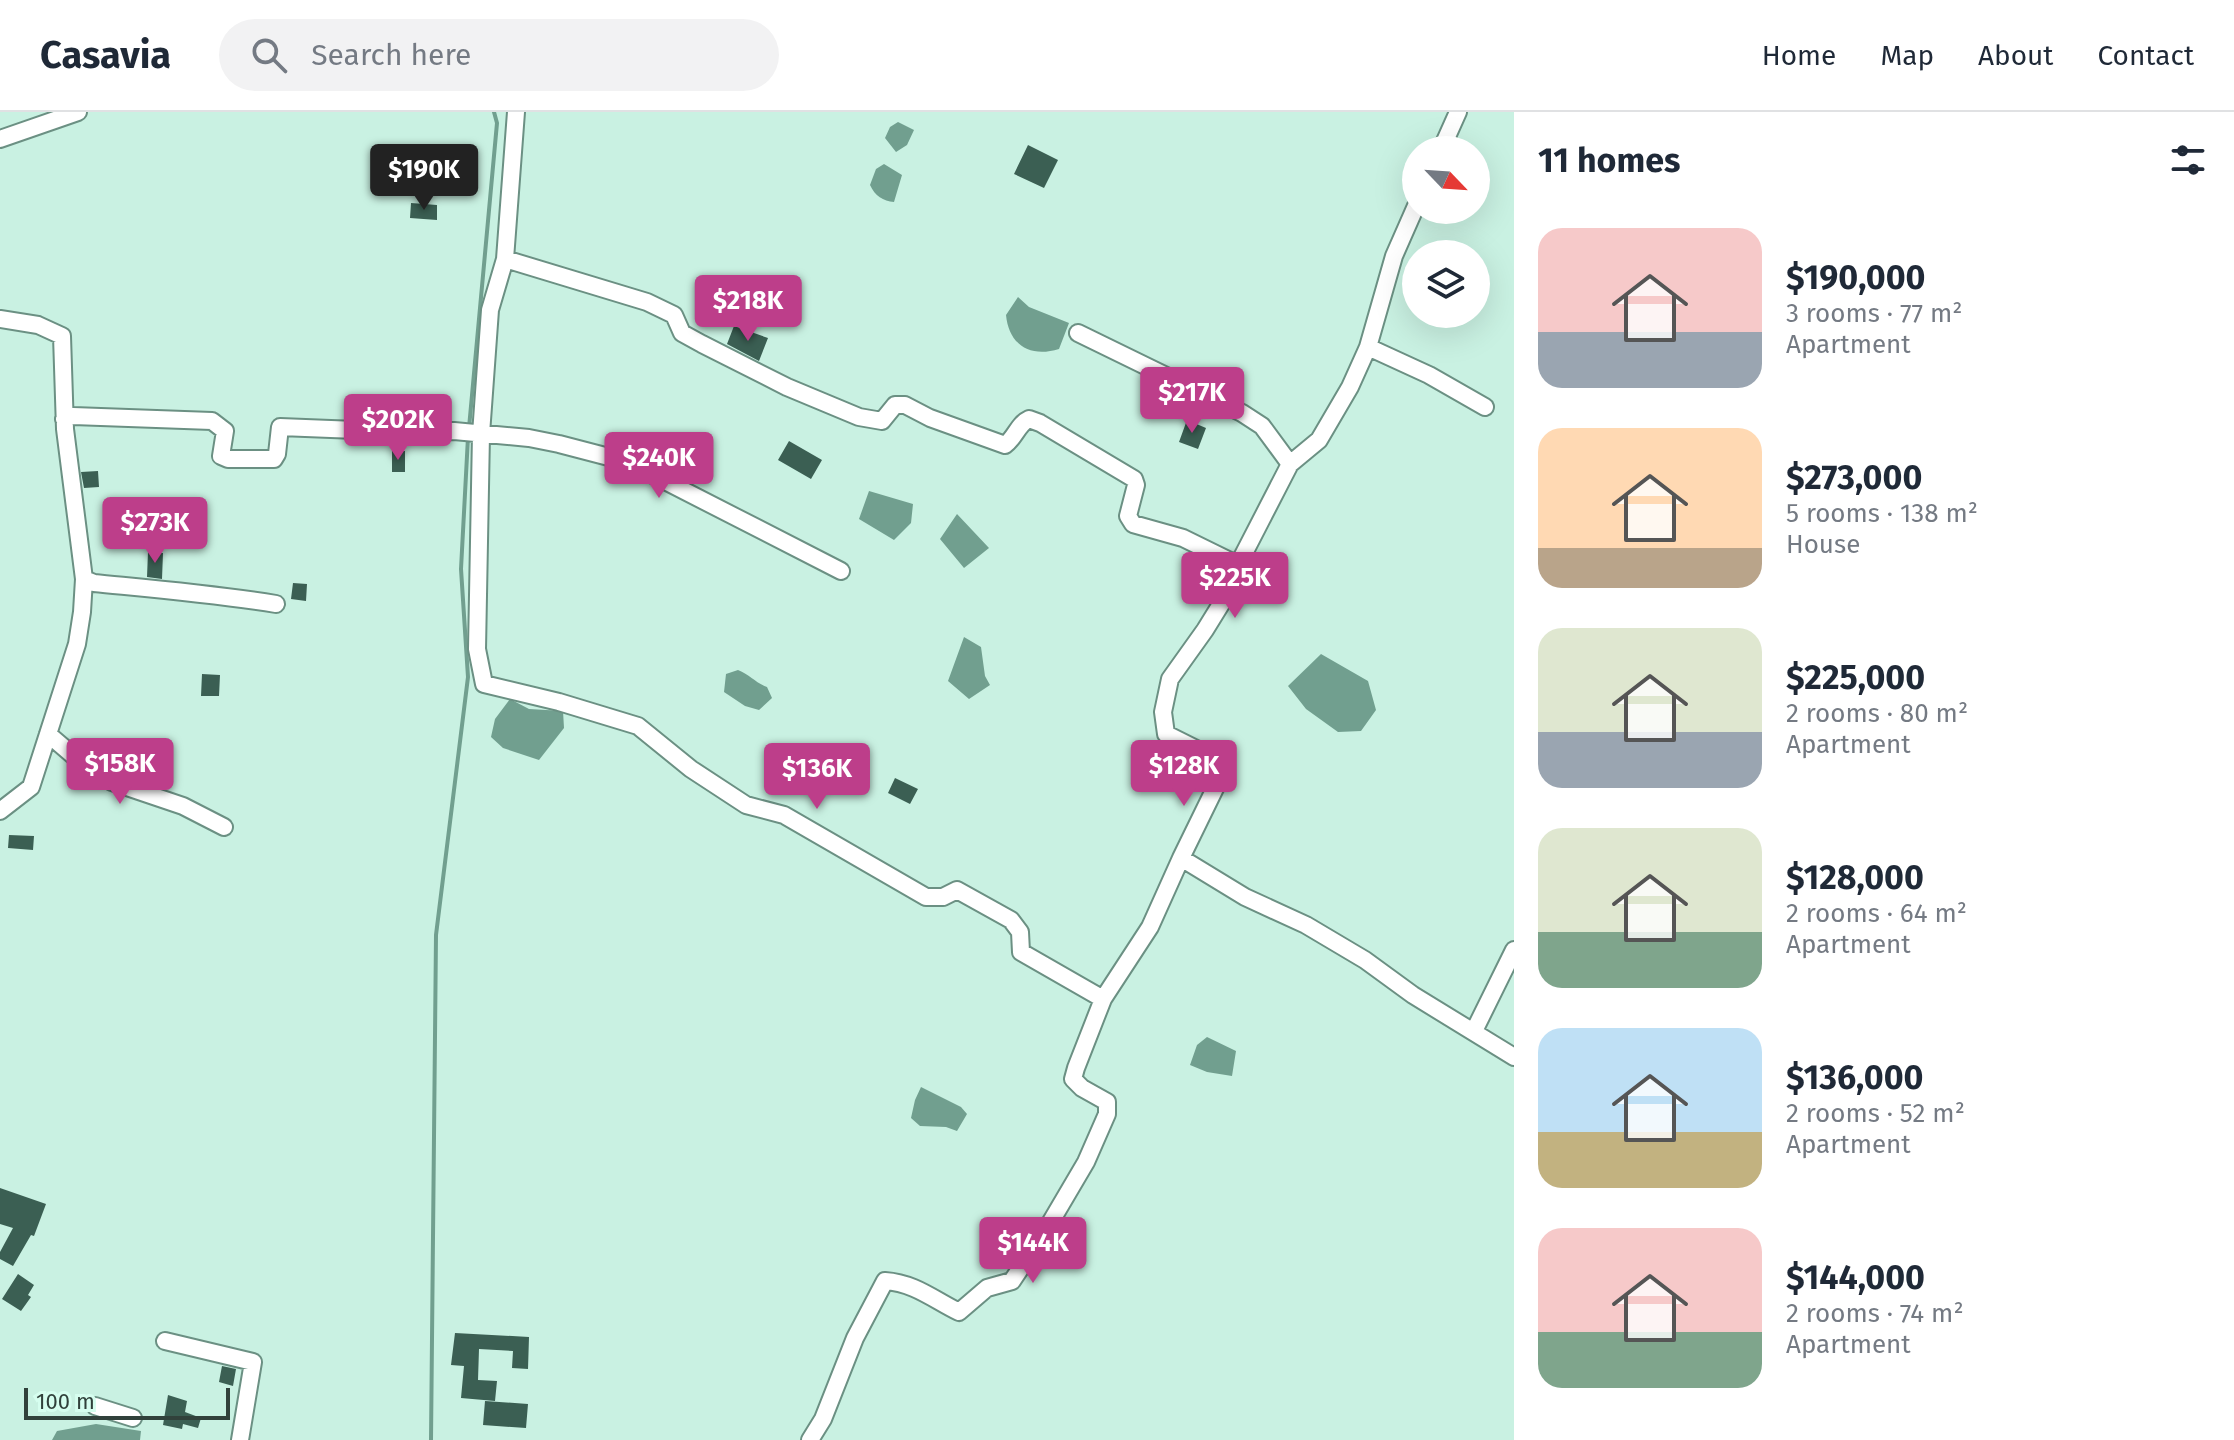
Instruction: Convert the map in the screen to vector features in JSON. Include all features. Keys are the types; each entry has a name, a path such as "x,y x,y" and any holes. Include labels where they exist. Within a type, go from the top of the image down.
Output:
{"street":[{"path":"0,139 78,112"},
{"path":"516,112 505,259 490,310 473,433 477,649 484,684 638,726 691,769 746,805 784,815 926,897 943,897 957,890 1011,920 1020,932 1021,952 1103,999"},
{"path":"1447,136 1458,112"},
{"path":"810,1440 823,1419 855,1338 885,1281 922,1290 959,1312 987,1288 1012,1281 1086,1162 1107,1114 1107,1102 1073,1079 1103,999 1150,927 1222,774 1218,760 1166,734 1163,712 1170,679 1226,596 1238,565 1290,464 1319,440 1350,387 1368,347 1394,256 1408,224"},
{"path":"505,259 647,302 674,315 682,333 702,344 787,387 859,417 882,421 895,405 905,405 930,418 1005,445 1012,440 1022,422 1029,419 1040,423 1134,479 1136,485 1128,516 1133,524 1183,538 1238,565"},
{"path":"0,319 38,325 62,336 64,419 84,579 77,644 31,787 0,811"},
{"path":"1078,333 1262,426 1290,464"},
{"path":"1368,347 1429,375 1485,407"},
{"path":"64,419 73,416 212,421 225,431 221,456 228,459 274,459 280,427 473,433 529,438 628,462 841,571"},
{"path":"84,579 94,583 217,594 276,604"},
{"path":"48,734 82,763 112,782 183,806 224,827"},
{"path":"1181,858 1245,897 1306,925 1365,960 1413,995 1514,1057"},
{"path":"1474,1031 1514,950"},
{"path":"165,1341 253,1362 240,1440"},
{"path":"95,1406 133,1418"}],"shaded area":[{"path":"898,122 914,130 907,145 896,152 885,138 890,127"},
{"path":"884,164 902,175 894,202 880,197 870,185 876,169"},
{"path":"1018,297 1029,307 1069,323 1059,349 1039,352 1016,341 1006,315"},
{"path":"869,491 913,504 911,523 894,540 859,519"},
{"path":"957,514 989,548 964,568 940,539"},
{"path":"964,637 981,647 985,676 990,685 969,699 948,681"},
{"path":"1321,654 1368,681 1376,710 1361,731 1338,732 1306,709 1288,686"},
{"path":"738,670 767,687 772,698 759,710 745,706 724,692 726,674"},
{"path":"510,699 529,709 563,711 564,728 539,760 503,748 491,737 495,719"},
{"path":"1207,1037 1236,1051 1232,1076 1207,1072 1190,1065 1197,1045"},
{"path":"921,1087 961,1107 967,1114 957,1131 946,1127 920,1126 911,1118"},
{"path":"96,1424 141,1431 140,1440 52,1440 57,1431"}],"building":[{"path":"1028,145 1058,160 1044,188 1014,174"},
{"path":"411,203 437,205 437,220 410,218"},
{"path":"734,326 768,338 759,361 727,344"},
{"path":"1187,420 1206,428 1198,449 1179,442"},
{"path":"789,441 822,460 811,479 778,460"},
{"path":"392,451 405,451 405,472 392,472"},
{"path":"98,471 99,487 84,488 81,472"},
{"path":"148,552 163,553 162,579 147,577"},
{"path":"293,583 307,584 306,601 291,599"},
{"path":"202,674 220,675 219,696 201,696"},
{"path":"895,778 918,789 910,804 888,793"},
{"path":"9,835 34,836 33,850 8,848"},
{"path":"0,1188 46,1204 34,1236 31,1235 13,1266 0,1259 0,1252 13,1228 0,1224"},
{"path":"18,1274 34,1285 28,1295 31,1297 21,1311 2,1299"},
{"path":"455,1333 529,1337 528,1369 512,1368 513,1351 479,1349 478,1380 497,1381 495,1401 461,1398 464,1366 451,1365"},
{"path":"222,1366 236,1369 233,1386 219,1382"},
{"path":"168,1395 187,1401 185,1412 201,1418 198,1428 183,1424 182,1429 163,1425"},
{"path":"485,1401 528,1404 526,1428 483,1425"}],"waterway":[{"path":"469,428 497,123 494,112"},
{"path":"431,1440 436,935 468,677 461,569 468,437"}]}
